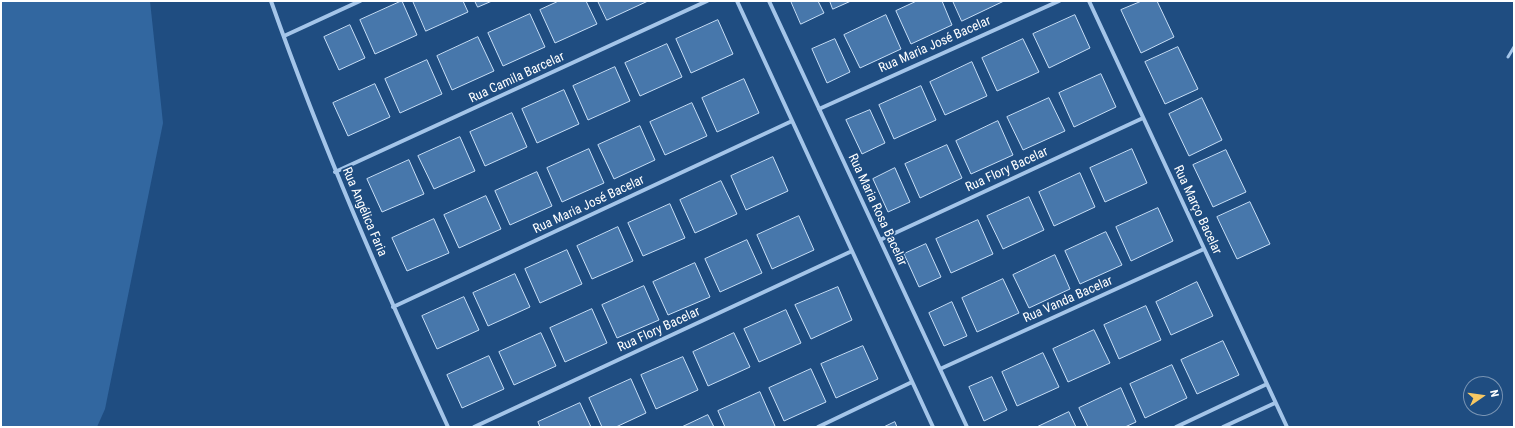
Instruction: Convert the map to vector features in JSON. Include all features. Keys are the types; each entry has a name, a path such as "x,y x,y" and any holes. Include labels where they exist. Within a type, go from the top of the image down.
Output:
{"street":[{"name":"Rua Angélica Faria","path":"271,1 336,172 393,307 448,427"},
{"path":"284,36 360,1"},
{"name":"Rua Camila Barcelar","path":"336,172 708,1"},
{"path":"737,1 933,427"},
{"name":"Rua Maria Rosa Bacelar","path":"769,1 967,427"},
{"name":"Rua Maria José Bacelar","path":"819,109 1059,1"},
{"name":"Rua Março Bacelar","path":"1089,1 1287,427"},
{"name":"Rua Flory Bacelar","path":"880,240 1143,118"},
{"name":"Rua Maria José Bacelar","path":"393,307 792,121"},
{"name":"Rua Vanda Bacelar","path":"940,369 1204,249"},
{"name":"Rua Flory Bacelar","path":"474,427 852,251"},
{"path":"818,427 912,382"},
{"path":"1176,427 1267,384"},
{"path":"1223,427 1275,402"}],"lane":[{"path":"1508,57 1514,47"}],"shaded area":[{"path":"1,1 150,1 163,123 105,409 97,427 1,427"}],"building":[{"path":"402,1 417,35 375,54 360,20"},
{"path":"413,1 463,1 468,12 426,31"},
{"path":"475,1 492,1 478,7"},
{"path":"559,1 586,1 597,24 555,43 540,10"},
{"path":"598,1 648,1 607,20"},
{"path":"791,1 818,1 824,13 801,24"},
{"path":"830,1 851,1 833,9"},
{"path":"917,1 942,1 952,25 911,44 896,11"},
{"path":"953,1 1004,1 962,21"},
{"path":"1142,1 1157,1 1174,37 1141,53 1121,10"},
{"path":"530,14 545,47 503,66 488,33"},
{"path":"886,15 901,49 860,68 844,35"},
{"path":"1075,15 1090,48 1049,68 1033,34"},
{"path":"718,20 733,54 691,73 676,39"},
{"path":"350,25 365,58 339,70 324,37"},
{"path":"478,37 494,71 452,90 437,56"},
{"path":"835,39 850,72 827,83 812,49"},
{"path":"1023,39 1039,72 997,91 982,58"},
{"path":"667,44 682,77 640,96 625,63"},
{"path":"1178,47 1198,89 1165,104 1145,62"},
{"path":"427,60 442,94 400,113 385,79"},
{"path":"972,62 987,96 945,115 930,82"},
{"path":"615,67 630,101 588,120 573,86"},
{"path":"1101,74 1116,107 1074,127 1059,93"},
{"path":"744,79 759,113 717,132 702,98"},
{"path":"375,84 390,117 348,136 333,103"},
{"path":"921,86 936,120 894,139 879,105"},
{"path":"564,90 579,124 537,143 522,109"},
{"path":"1049,98 1065,131 1023,150 1007,117"},
{"path":"1202,98 1222,140 1189,156 1169,114"},
{"path":"692,103 707,136 665,155 650,122"},
{"path":"870,110 885,143 862,154 846,120"},
{"path":"512,113 527,147 485,166 470,132"},
{"path":"998,121 1013,155 971,174 956,141"},
{"path":"640,126 655,160 614,179 598,145"},
{"path":"460,137 475,171 434,189 418,156"},
{"path":"947,145 962,178 920,198 905,164"},
{"path":"589,149 604,183 562,202 547,168"},
{"path":"1132,149 1147,183 1105,202 1090,168"},
{"path":"1226,150 1246,192 1213,207 1193,165"},
{"path":"773,157 788,191 746,210 731,176"},
{"path":"409,160 424,194 382,212 367,179"},
{"path":"895,168 910,202 888,212 873,179"},
{"path":"537,172 552,206 510,225 495,191"},
{"path":"1080,173 1095,207 1054,226 1039,192"},
{"path":"721,181 737,214 695,233 680,200"},
{"path":"486,196 501,229 459,248 444,215"},
{"path":"1029,197 1044,230 1003,249 987,216"},
{"path":"1250,202 1270,244 1237,259 1217,217"},
{"path":"670,204 685,238 643,256 628,223"},
{"path":"1158,208 1173,241 1131,261 1116,227"},
{"path":"799,216 814,250 772,269 757,235"},
{"path":"434,219 449,253 407,271 392,238"},
{"path":"978,220 993,254 951,273 936,239"},
{"path":"618,227 633,261 592,279 577,246"},
{"path":"1106,232 1122,265 1080,284 1065,251"},
{"path":"747,240 762,273 720,292 705,259"},
{"path":"926,244 941,277 919,287 904,254"},
{"path":"567,250 582,284 540,303 525,269"},
{"path":"1055,255 1070,289 1029,308 1013,275"},
{"path":"695,263 710,297 668,315 653,282"},
{"path":"515,274 530,307 488,326 473,293"},
{"path":"1003,279 1019,313 977,332 962,298"},
{"path":"1197,282 1213,316 1171,335 1156,302"},
{"path":"644,286 659,320 617,338 602,305"},
{"path":"838,287 852,320 811,339 795,305"},
{"path":"464,297 479,330 437,349 422,316"},
{"path":"952,302 967,336 944,346 929,313"},
{"path":"1146,306 1161,340 1119,359 1104,325"},
{"path":"592,309 607,343 565,362 550,328"},
{"path":"786,310 801,343 759,362 744,329"},
{"path":"1094,330 1110,363 1068,382 1053,349"},
{"path":"541,333 556,366 514,385 499,352"},
{"path":"734,333 750,367 708,386 693,352"},
{"path":"1223,341 1239,375 1197,394 1181,360"},
{"path":"863,346 878,379 836,398 821,364"},
{"path":"1043,353 1059,387 1017,406 1002,372"},
{"path":"489,356 504,389 462,408 447,375"},
{"path":"683,357 698,390 656,409 641,375"},
{"path":"1172,365 1187,398 1145,418 1130,384"},
{"path":"811,369 826,402 784,421 769,388"},
{"path":"992,377 1007,410 984,421 969,387"},
{"path":"631,379 646,413 616,427 602,427 589,398"},
{"path":"1121,388 1136,422 1125,427 1088,427 1079,408"},
{"path":"760,392 775,426 725,427 718,411"},
{"path":"580,403 591,427 540,427 538,422"},
{"path":"1069,412 1076,427 1037,427"},
{"path":"708,415 714,427 682,427"},
{"path":"895,422 897,427 884,427"}]}
